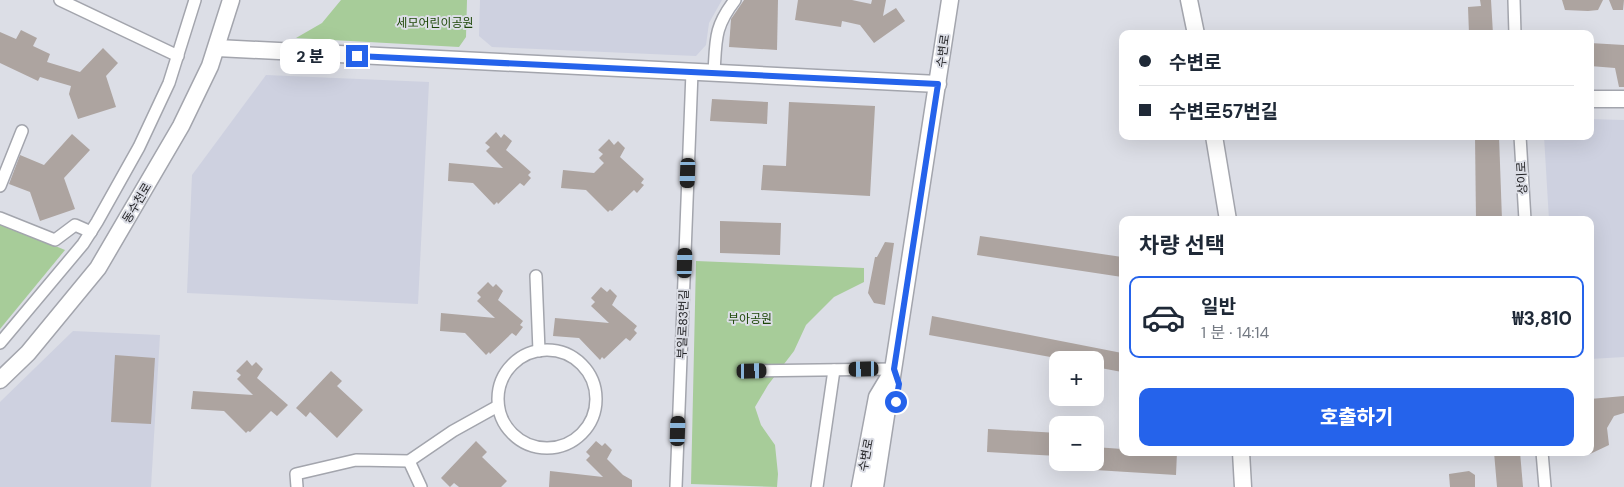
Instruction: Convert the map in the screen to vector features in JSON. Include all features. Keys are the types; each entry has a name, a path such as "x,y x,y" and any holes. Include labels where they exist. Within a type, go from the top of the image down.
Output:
{"street":[{"path":"60,0 178,56"},
{"path":"0,342 83,244 139,148 169,83 195,0"},
{"name":"동수천로","path":"0,380 33,347 98,268 176,135 217,48 231,0"},
{"path":"714,73 718,28 735,0"},
{"name":"수변로","path":"875,487 950,0"},
{"path":"1190,0 1195,30"},
{"path":"1514,0 1515,30"},
{"path":"217,48 938,84"},
{"name":"부일로83번길","path":"676,487 692,72"},
{"path":"1594,99 1624,99"},
{"path":"0,186 22,131"},
{"path":"1215,140 1227,216"},
{"name":"상이로","path":"1520,140 1525,216"},
{"path":"0,218 55,240 75,224 91,232"},
{"path":"536,276 539,350"},
{"path":"539,350 556,351 572,356 585,367 593,381 597,397 595,414 587,428 575,440 560,447 544,448 527,444 513,435 503,422 498,406 498,391 503,376 512,364 525,355 539,350"},
{"path":"752,371 894,369"},
{"name":"수변로","path":"860,487 877,398 894,369"},
{"name":"수변로","path":"882,487 899,384 894,369"},
{"path":"817,487 834,370"},
{"path":"297,487 296,474 356,460 409,461 453,431 498,406"},
{"path":"1241,456 1243,487"},
{"path":"1542,456 1545,487"},
{"path":"409,461 421,487"}],"shaded area":[{"path":"480,0 722,0 709,23 706,45 696,56 492,47 479,36"},
{"path":"266,75 429,82 418,304 187,293 192,175"},
{"path":"1594,119 1624,120 1624,357 1594,359 1594,216 1549,216 1544,140 1594,140"},
{"path":"73,331 160,335 151,487 0,487 0,402"}],"green space":[{"name":"세모어린이공원","path":"341,0 467,0 466,37 459,47 296,38 322,23"},
{"path":"0,223 65,250 0,329"},
{"name":"부아공원","path":"696,261 864,268 864,282 834,297 806,325 794,351 768,385 755,407 761,425 775,445 778,474 777,487 691,484"}],"building":[{"path":"744,0 778,0 777,50 729,47 731,19"},
{"path":"798,0 852,0 871,4 872,0 886,0 883,16 896,8 905,21 874,43 860,25 842,21 841,27 795,20"},
{"path":"1480,0 1491,0 1493,30 1469,30 1468,7 1481,6"},
{"path":"1562,0 1603,0 1598,10 1588,11 1565,10"},
{"path":"1609,0 1624,0 1623,10 1613,10"},
{"path":"21,30 37,38 33,46 50,54 47,62 80,72 103,48 118,63 106,76 116,107 78,119 69,94 71,86 40,77 38,81 0,63 0,32 16,39"},
{"path":"1594,43 1624,45 1624,87 1619,87 1615,68 1594,66"},
{"path":"712,99 768,102 767,124 710,121"},
{"path":"789,102 875,106 870,196 761,190 763,165 786,166"},
{"path":"496,132 501,138 504,134 512,141 506,150 531,172 528,175 531,178 524,186 520,183 498,204 497,202 494,205 473,183 448,181 449,163 503,168 486,151 490,147 485,143"},
{"path":"72,134 90,150 64,178 75,209 40,221 30,192 9,184 20,155 44,165"},
{"path":"609,139 614,145 618,141 625,148 620,157 644,179 641,183 644,185 637,193 634,190 612,211 608,212 586,190 561,188 563,170 594,173 604,163 599,158 603,154 598,150"},
{"path":"1475,140 1499,140 1502,216 1476,216"},
{"path":"720,221 781,223 780,255 720,253"},
{"path":"980,236 1119,257 1119,277 977,255"},
{"path":"885,242 894,243 885,305 874,303 868,293 875,257 877,257"},
{"path":"488,282 493,287 496,284 503,291 498,300 523,321 520,325 523,327 516,336 512,333 490,354 489,352 486,355 465,333 440,331 441,313 495,318 477,301 481,297 477,293"},
{"path":"601,287 607,292 610,289 617,296 612,305 637,326 634,330 637,333 630,341 626,338 604,359 602,357 600,360 579,338 553,336 555,318 609,323 591,306 595,302 591,298"},
{"path":"932,316 1119,352 1119,371 1104,369 1104,351 1049,351 1049,357 929,335"},
{"path":"115,355 155,358 151,424 111,422"},
{"path":"247,360 252,366 256,362 263,369 257,378 288,405 277,416 271,411 250,432 246,433 224,411 191,409 193,391 253,395 237,379 241,375 236,371"},
{"path":"331,371 342,381 337,386 363,410 337,438 310,412 306,417 296,408"},
{"path":"1624,396 1624,413 1614,416 1607,428 1609,445 1594,452 1594,399"},
{"path":"988,429 1049,432 1049,455 987,452"},
{"path":"476,441 487,452 482,457 507,481 501,487 459,487 454,483 450,487 441,478"},
{"path":"596,441 602,446 605,443 612,450 607,459 623,475 632,480 632,487 549,487 550,471 603,477 586,460 590,456 586,452"},
{"path":"1104,448 1119,449 1119,456 1177,456 1176,475 1104,471"},
{"path":"1494,456 1520,456 1523,487 1497,487"},
{"path":"1469,471 1475,475 1475,487 1450,487 1449,474"}],"route":[{"path":"357,56 938,84 894,369 899,384 896,402"}]}
